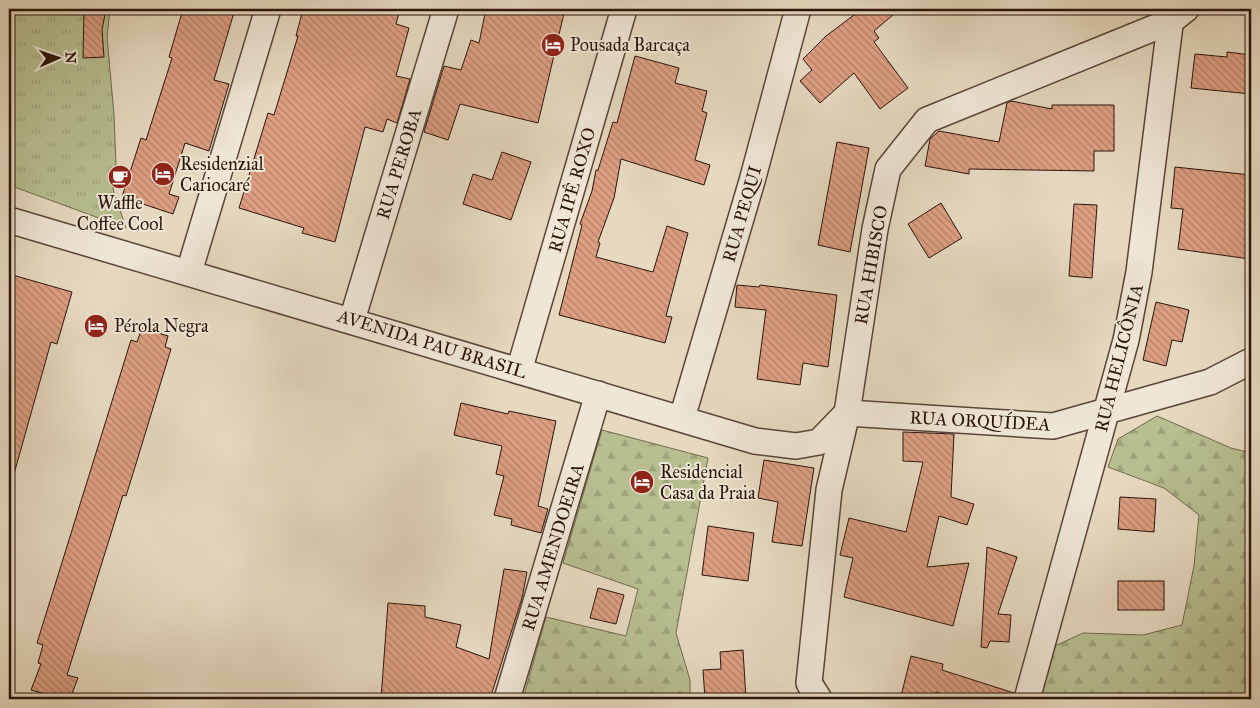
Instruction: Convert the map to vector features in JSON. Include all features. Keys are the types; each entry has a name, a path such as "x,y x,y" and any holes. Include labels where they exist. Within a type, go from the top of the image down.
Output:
{"street":[{"path":"189,272 268,9"},
{"name":"RUA PEROBA","path":"352,320 446,9"},
{"name":"RUA IPÊ ROXO","path":"520,371 624,9"},
{"name":"RUA PEQUI","path":"682,418 750,190 798,9"},
{"name":"RUA HELICÔNIA","path":"1027,699 1126,340 1140,272 1176,13"},
{"name":"RUA HIBISCO","path":"819,699 809,683 829,490 847,413 875,229 888,169 927,120 1176,13"},
{"name":"AVENIDA PAU BRASIL","path":"9,220 352,320 755,441 796,446 819,442 847,413"},
{"name":"RUA ORQUÍDEA","path":"847,413 1054,426 1210,382 1251,361"},
{"name":"RUA AMENDOEIRA","path":"508,699 598,394"}],"green space":[{"path":"9,9 110,9 107,37 114,115 116,166 113,189 126,228 9,185"},
{"path":"1157,416 1231,448 1251,453 1251,699 1042,699 1042,691 1055,646 1083,633 1143,635 1182,625 1194,566 1199,515 1164,488 1108,467 1118,439"},
{"path":"602,430 708,458 676,633 690,680 690,699 523,699 546,617 626,636 638,589 563,563"}],"building":[{"path":"84,9 106,9 102,30 104,57 83,58"},
{"path":"183,9 235,9 214,80 229,84 209,151 185,143 169,194 179,197 173,214 122,197 141,138 146,140 172,58 169,57"},
{"path":"303,9 400,9 396,24 409,28 396,76 410,79 397,123 387,119 383,132 365,127 335,242 302,233 304,228 239,208 268,113 274,115 298,36 296,36"},
{"path":"486,9 565,9 538,123 460,104 448,140 424,132 444,66 461,70 471,40 479,43"},
{"path":"862,9 900,9 874,31 879,38 874,42 908,88 880,109 854,73 820,103 800,81 812,70 803,59 826,36"},
{"path":"1227,52 1251,55 1251,94 1191,88 1195,54 1227,57"},
{"path":"635,56 679,68 675,83 707,91 702,111 707,113 695,160 710,165 704,185 621,159 614,198 598,242 600,243 596,257 653,272 667,226 688,233 666,316 672,317 665,343 559,315 582,225 580,224 613,122 617,123"},
{"path":"1011,101 1052,109 1052,105 1114,105 1114,151 1094,151 1094,171 969,169 969,174 925,166 930,139 939,131 999,142 1007,103"},
{"path":"837,142 869,148 850,252 818,245"},
{"path":"502,152 531,162 511,220 463,204 473,174 492,180"},
{"path":"1175,167 1251,175 1250,259 1178,249 1183,209 1171,208"},
{"path":"941,203 962,238 929,258 908,224"},
{"path":"1074,204 1097,205 1092,278 1069,276"},
{"path":"9,274 72,292 57,344 51,342 14,474 9,473"},
{"path":"737,285 759,287 760,285 837,295 828,367 803,363 800,385 757,379 766,310 735,307"},
{"path":"1156,302 1189,310 1182,342 1172,340 1166,366 1143,360"},
{"path":"142,328 168,336 165,347 171,349 126,496 123,495 67,675 78,678 70,699 64,699 31,690 41,664 38,663 43,645 37,643 131,340 137,342"},
{"path":"461,403 508,414 509,411 556,421 538,506 548,509 541,533 511,525 512,519 494,515 504,476 496,474 502,446 454,435"},
{"path":"903,432 954,434 951,497 974,504 967,525 939,516 927,567 969,563 953,626 844,597 853,558 840,555 849,518 906,532 923,462 903,461"},
{"path":"764,460 814,468 802,546 772,542 778,502 758,498"},
{"path":"1120,497 1156,499 1154,532 1118,529"},
{"path":"708,526 754,533 748,581 702,575"},
{"path":"987,547 1017,557 998,614 1011,615 1009,642 990,641 987,648 981,647"},
{"path":"504,569 527,572 522,598 490,699 381,699 388,603 425,606 425,617 461,625 456,647 489,659"},
{"path":"1118,581 1164,581 1164,610 1118,610"},
{"path":"598,588 624,595 616,624 590,618"},
{"path":"743,650 746,699 705,699 703,670 721,669 720,652"},
{"path":"911,656 943,664 942,670 1014,693 1013,699 957,699 936,692 934,699 913,699 901,696"}],"place":[{"name":"Pousada Barcaça","path":"553,45"},
{"name":"Residenzial Cariocaré","path":"163,174"},
{"name":"Waffle Coffee Cool","path":"120,177"},
{"name":"Pérola Negra","path":"96,326"},
{"name":"Residencial Casa da Praia","path":"642,482"}]}
